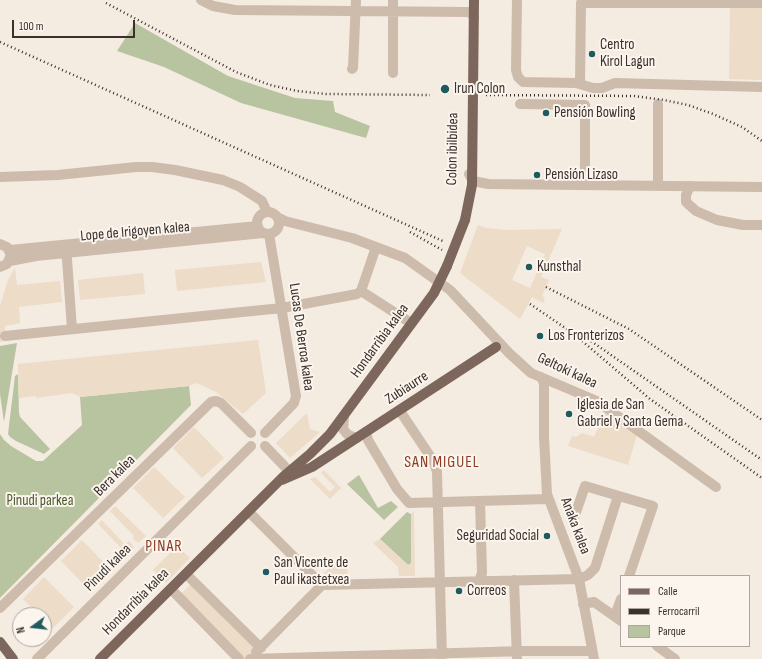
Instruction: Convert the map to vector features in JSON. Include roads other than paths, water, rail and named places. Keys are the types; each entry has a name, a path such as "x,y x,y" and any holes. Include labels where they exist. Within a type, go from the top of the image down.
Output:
{"main road":[{"name":"Colon ibilbidea","path":"470,0 472,15"},
{"name":"Colon ibilbidea","path":"447,266 465,220 471,179 472,15 474,0"},
{"name":"Hondarribia kalea","path":"100,659 278,482 321,444 344,416 434,293 447,266"},
{"name":"Zubiaurre","path":"333,453 400,411 499,345"},
{"name":"Hondarribia kalea","path":"278,482 303,472 333,453"},
{"path":"0,642 13,658"}],"street":[{"path":"201,0 213,6 235,10 393,12 472,15"},
{"path":"352,69 356,0"},
{"path":"393,0 393,73"},
{"path":"517,0 516,70 518,78 523,82 582,85 589,88 602,88 615,84 762,87"},
{"path":"582,85 581,3 740,1 762,3"},
{"path":"520,104 585,105 585,185"},
{"path":"658,104 658,185"},
{"path":"0,177 58,175 136,167 176,170 223,180 240,187 262,201 267,212"},
{"path":"471,179 488,184 762,187"},
{"path":"465,220 471,211 477,190 488,184"},
{"path":"690,186 686,195 686,202 696,211 717,220 743,225 762,225"},
{"path":"267,212 272,213 285,221 352,238 405,258 440,283"},
{"path":"267,212 258,219 263,231 274,233 279,226 277,217"},
{"name":"Lope de Irigoyen kalea","path":"10,250 263,231"},
{"name":"Lope de Irigoyen kalea","path":"3,266 65,253 263,231"},
{"name":"Lucas De Berroa kalea","path":"263,231 282,308 296,396 294,403 265,434"},
{"path":"0,244 10,250 11,256 3,266"},
{"path":"5,336 282,308 357,294 362,291 376,247"},
{"path":"65,253 67,260 72,329"},
{"path":"434,293 442,289 450,290 446,279 447,266"},
{"name":"Geltoki kalea","path":"440,283 450,290 499,345 543,382 560,385 597,401 716,487"},
{"path":"362,291 411,323"},
{"name":"Anaka kalea","path":"543,382 545,470 548,499 579,579 593,655"},
{"path":"544,402 549,388 560,385"},
{"name":"Bera kalea","path":"0,608 210,402 221,402 251,434"},
{"path":"400,411 436,467 441,582 442,657"},
{"path":"344,416 343,429 348,435 361,435 368,440 406,501 413,504 548,499"},
{"path":"258,430 265,434 268,440 266,446 258,450 251,446 248,440 251,434 258,430"},
{"name":"Pinudi kalea","path":"37,659 251,446"},
{"path":"266,446 290,471"},
{"name":"Hondarribia kalea","path":"290,471 302,469 325,455 333,453"},
{"path":"575,515 585,486 653,506 629,575"},
{"path":"250,659 322,585 579,579 588,575 595,568 618,496"},
{"path":"479,581 482,573 480,501"},
{"path":"249,512 322,585"},
{"path":"186,574 261,648"},
{"path":"514,580 517,655"},
{"path":"171,589 239,659"},
{"path":"583,604 594,602 618,619 620,606"},
{"path":"657,647 675,659"},
{"path":"250,659 593,655"}],"railway":[{"path":"106,3 236,72 270,85 297,91 326,94 430,95"},
{"path":"0,42 445,242"},
{"path":"486,95 634,96 664,100 688,105 713,114 742,127 762,141"},
{"path":"410,232 442,250"},
{"path":"546,287 629,329 762,420"},
{"path":"530,304 574,334 650,399 762,478"},
{"path":"578,332 762,460"}],"place":[{"name":"Centro Kirol Lagun","path":"592,54"},
{"name":"Irun Colon","path":"445,89"},
{"name":"Pensión Bowling","path":"546,113"},
{"name":"Pensión Lizaso","path":"537,175"},
{"name":"Kunsthal","path":"529,267"},
{"name":"Los Fronterizos","path":"540,336"},
{"name":"Iglesia de San Gabriel y Santa Gema","path":"569,414"},
{"name":"Seguridad Social","path":"547,536"},
{"name":"San Vicente de Paul ikastetxea","path":"266,572"},
{"name":"Correos","path":"459,591"}],"district":[{"name":"SAN MIGUEL","path":"442,463"},
{"name":"PINAR","path":"164,547"}],"park label":[{"name":"Pinudi parkea","path":"40,501"}]}
